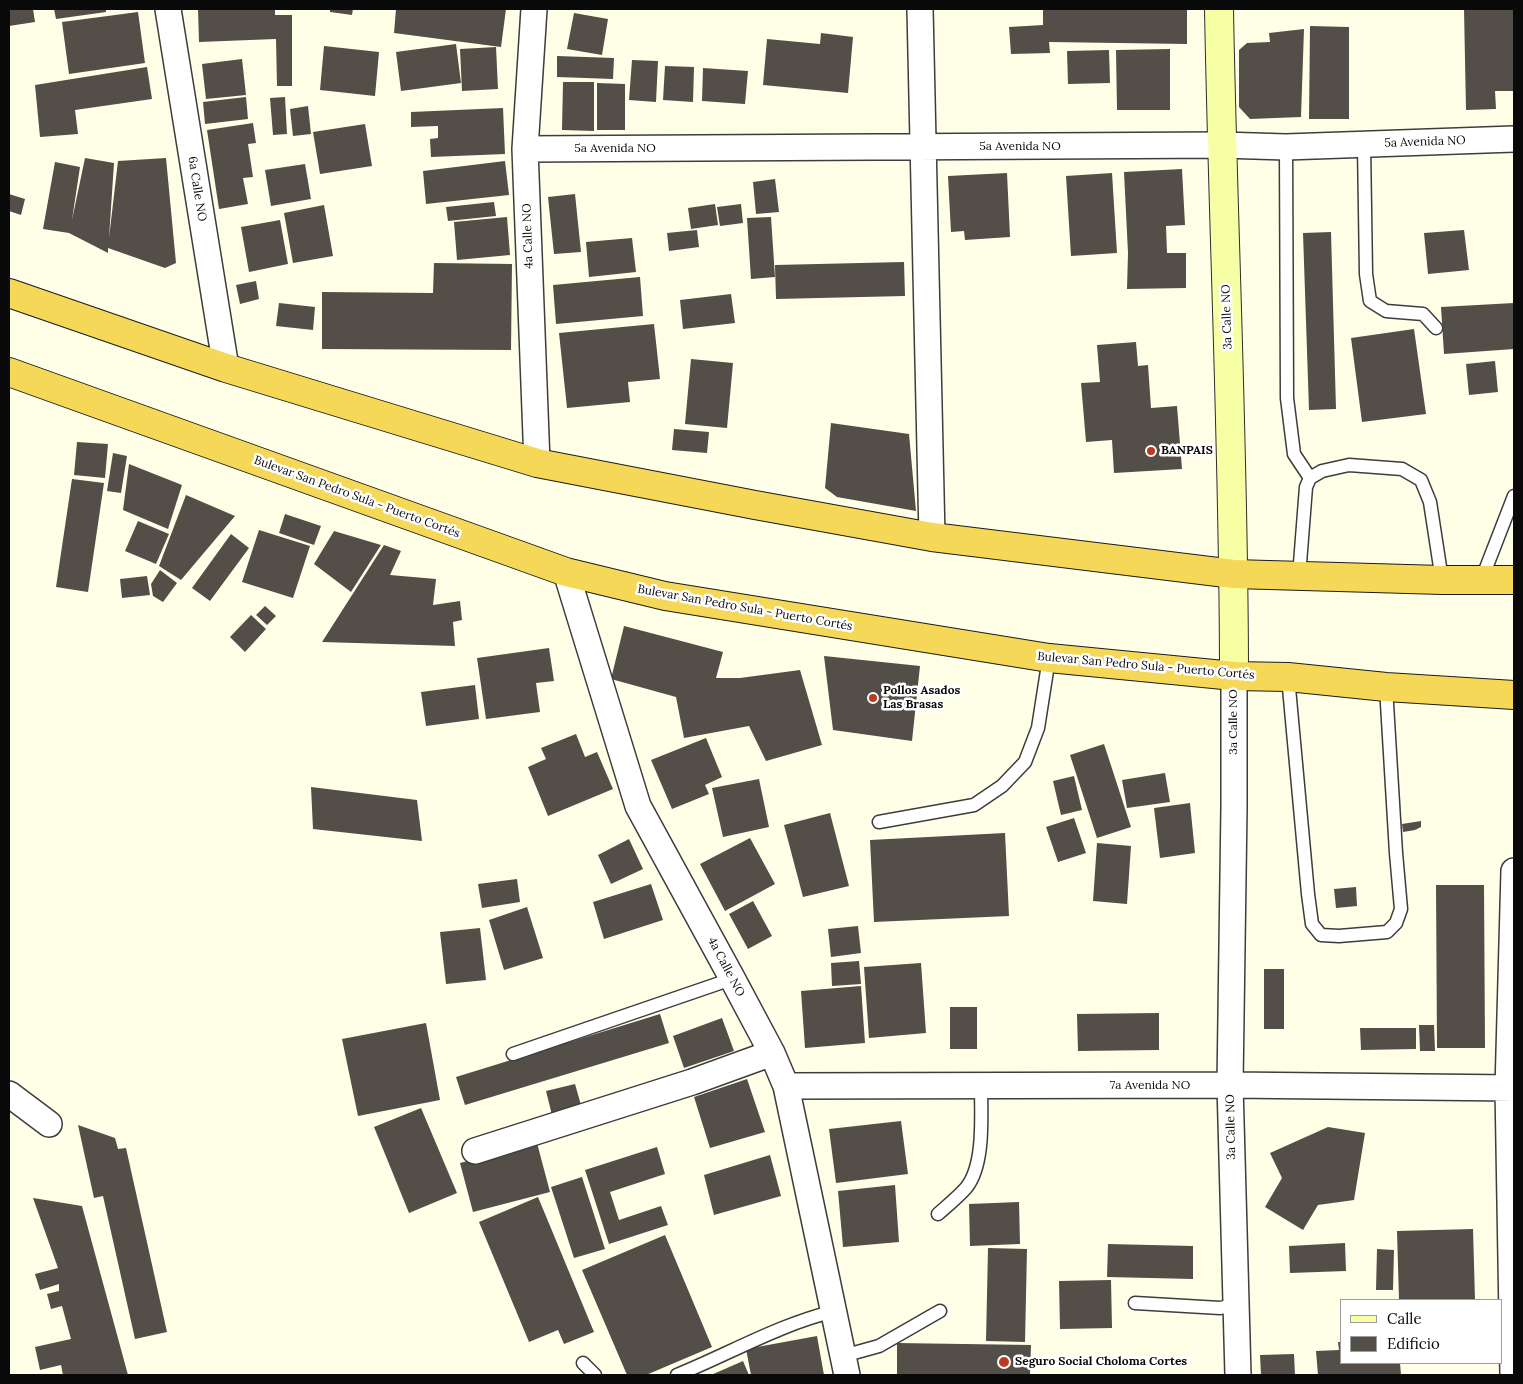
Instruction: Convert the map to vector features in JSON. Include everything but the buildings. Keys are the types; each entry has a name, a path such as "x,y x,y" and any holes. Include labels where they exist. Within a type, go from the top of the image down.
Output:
{"highway":[{"path":"9,293 226,368 538,464 755,506 932,536 1234,574 1481,581 1514,580"},
{"name":"Bulevar San Pedro Sula - Puerto Cortés","path":"9,372 566,572 665,596 1049,658 1234,676 1288,677 1386,687 1514,695"}],"main road":[{"name":"3a Calle NO","path":"1220,9 1234,574 1234,676"}],"street":[{"name":"6a Calle NO","path":"168,9 226,368"},
{"name":"4a Calle NO","path":"534,9 525,149 538,464"},
{"path":"920,9 932,536"},
{"name":"5a Avenida NO","path":"525,149 1222,145 1286,147 1514,139"},
{"name":"4a Calle NO","path":"566,572 638,806 772,1053 786,1086 835,1311 845,1366"},
{"name":"3a Calle NO","path":"1234,676 1230,1085 1238,1375"},
{"path":"1513,1375 1511,1088 1514,871"},
{"path":"475,1151 683,1085 772,1053"},
{"name":"7a Avenida NO","path":"786,1086 1230,1085 1511,1088"},
{"path":"9,1094 49,1124"}],"lane":[{"path":"1364,145 1366,274 1370,301 1386,311 1423,314 1436,328"},
{"path":"1286,147 1287,398 1294,454 1310,478"},
{"path":"1299,576 1306,486 1310,478 1322,471 1349,465 1402,469 1420,480 1430,502 1442,580"},
{"path":"1481,581 1514,496"},
{"path":"879,822 974,805 1002,786 1025,762 1035,737 1049,658"},
{"path":"1288,677 1308,894 1312,924 1321,935 1339,936 1387,932 1396,923 1401,910 1386,687"},
{"path":"513,1054 720,984 732,978"},
{"path":"938,1214 967,1186 978,1164 981,1137 981,1087"},
{"path":"1135,1303 1220,1308 1236,1305"},
{"path":"677,1375 715,1360 775,1331 835,1311"},
{"path":"845,1366 940,1311"},
{"path":"583,1363 595,1375"}],"place":[{"name":"BANPAIS","path":"1151,451"},
{"name":"Pollos Asados Las Brasas","path":"873,698"},
{"name":"Seguro Social Choloma Cortes","path":"1004,1362"}]}
